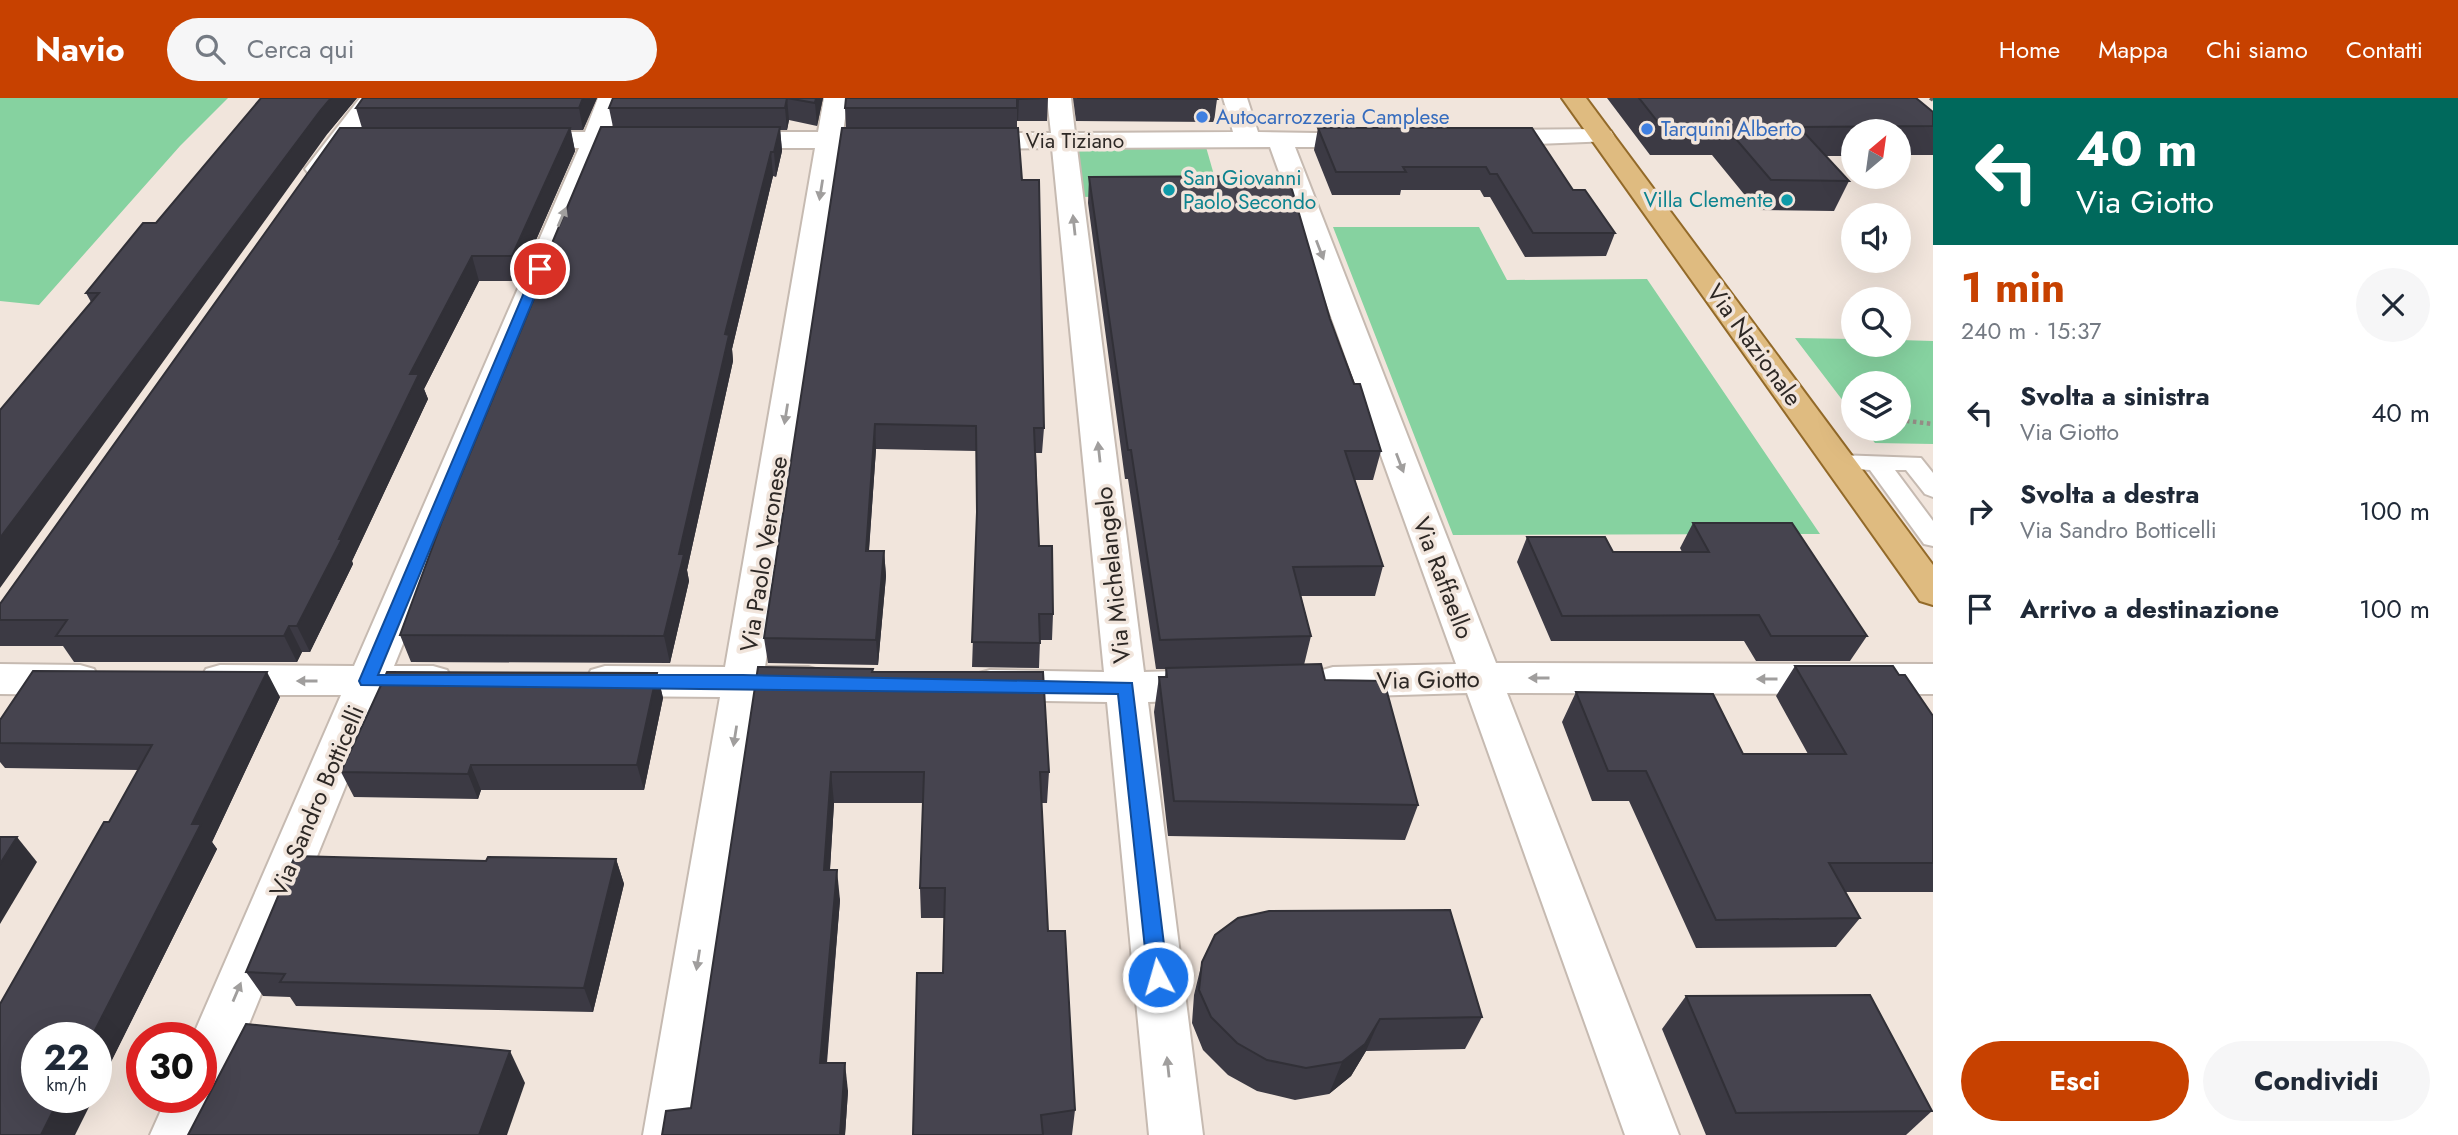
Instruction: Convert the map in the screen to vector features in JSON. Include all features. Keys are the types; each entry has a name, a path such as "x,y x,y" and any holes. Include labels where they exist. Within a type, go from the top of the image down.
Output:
{"main road":[{"name":"Via Nazionale","path":"1574,98 1933,592"}],"street":[{"path":"299,196 352,140 372,98"},
{"name":"Via Sandro Botticelli","path":"217,1039 595,141 610,98"},
{"name":"Via Paolo Veronese","path":"670,1135 836,98"},
{"name":"Via Michelangelo","path":"1059,98 1176,1135"},
{"name":"Via Raffaello","path":"1235,98 1264,140 1481,678 1651,1135"},
{"path":"1454,138 1602,136"},
{"name":"Via Tiziano","path":"940,141 1387,139"},
{"path":"500,140 677,140"},
{"path":"705,140 912,140"},
{"name":"Via Giotto","path":"1303,683 1481,678 1933,679"},
{"path":"0,679 122,680"},
{"path":"190,680 465,681"},
{"path":"562,681 839,683"},
{"path":"948,685 1126,687 1249,684"},
{"path":"177,1135 186,1113"}],"lane":[{"path":"1838,462 1913,463 1933,489"},
{"path":"1877,463 1933,538"}],"path":[{"path":"1911,421 1933,424"}],"green space":[{"path":"0,98 228,98 180,146 39,305 0,301"},
{"path":"1063,147 1206,147 1220,196 1070,197"},
{"path":"1333,227 1479,227 1507,280 1647,279 1820,534 1453,535"},
{"path":"1795,338 1841,339 1841,357 1911,357 1911,340 1933,341 1933,444 1873,441 1911,441 1911,371 1841,371 1841,398"}],"building":[{"path":"261,98 331,98 0,538 0,410 99,293 86,293 143,223 156,223"},
{"path":"363,98 583,98 579,108 356,108"},
{"path":"613,98 787,98 785,108 609,108"},
{"path":"787,98 816,98 815,103"},
{"path":"846,98 1048,98 1017,99 1017,108 845,108"},
{"path":"1078,98 1216,98 1217,99"},
{"path":"1639,98 1916,98 1933,112 1933,126 1911,126 1911,119 1841,119 1841,127 1799,127 1841,172 1841,181 1771,180 1724,125 1661,126"},
{"path":"601,127 780,127 774,152 771,152 725,334 729,335 679,554 684,554 664,636 400,635 442,521 552,255 547,255"},
{"path":"340,128 570,128 512,256 472,256 410,374 419,374 339,539 342,539 297,626 289,626 284,636 56,636 67,620 0,620 0,604"},
{"path":"842,128 1018,128 1022,180 1039,180 1044,428 1034,428 1039,546 1052,546 1053,614 1039,614 1040,643 972,642 977,512 976,426 875,424 866,551 884,551 876,640 764,638"},
{"path":"1318,128 1532,128 1573,190 1585,190 1615,233 1533,233 1497,174 1490,174 1486,167 1403,167 1406,172 1336,172"},
{"path":"1288,176 1330,319 1354,384 1360,384 1381,451 1345,451 1383,566 1293,567 1311,636 1160,640 1131,450 1128,450 1089,177"},
{"path":"1693,523 1792,523 1867,636 1771,636 1759,615 1562,616 1527,537 1605,537 1613,552 1709,552"},
{"path":"1321,664 1325,680 1384,681 1418,805 1174,801 1159,677 1167,677 1166,668"},
{"path":"1795,666 1893,666 1899,675 1905,675 1933,716 1933,863 1829,863 1860,918 1716,920 1646,771 1608,771 1576,692 1713,694 1743,754 1846,754"},
{"path":"758,667 873,669 872,672 1043,672 1049,772 1040,772 1048,931 1065,931 1075,1110 1041,1115 1043,1135 913,1135 917,973 943,973 945,888 920,888 924,772 831,772 824,870 837,870 820,1063 845,1063 840,1135 662,1135 666,1111 691,1108"},
{"path":"33,671 267,672 192,824 201,824 99,1022 21,1022 21,1113 52,1113 41,1135 0,1135 0,1004 104,822 109,822 152,745 0,743 0,720"},
{"path":"387,672 657,673 637,765 471,765 468,774 341,772"},
{"path":"0,837 17,837 0,864"},
{"path":"295,856 486,861 488,857 616,859 584,988 280,982 285,974 246,972"},
{"path":"1450,910 1482,1017 1380,1019 1365,1044 1342,1062 1306,1068 1267,1060 1237,1043 1211,1017 1199,990 1202,962 1215,935 1238,918 1269,911"},
{"path":"1870,995 1932,1111 1736,1113 1686,996"},
{"path":"246,1024 510,1051 479,1135 188,1135 199,1113 217,1113 217,1080"}],"place":[{"name":"Autocarrozzeria Camplese","path":"1202,117"},
{"name":"Tarquini Alberto","path":"1647,129"},
{"name":"San Giovanni Paolo Secondo","path":"1169,190"},
{"name":"Villa Clemente","path":"1787,200"}],"route":[{"path":"540,269 367,681 743,681 1126,687 1158,977"}]}
